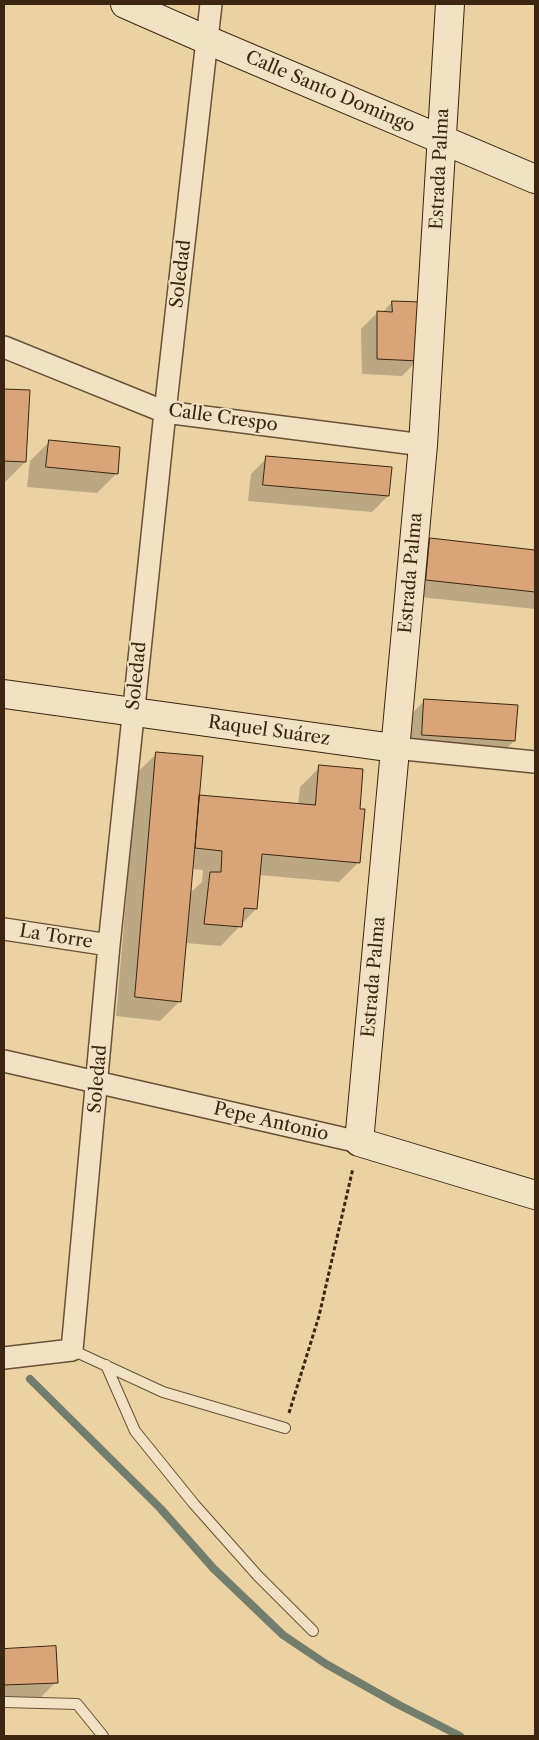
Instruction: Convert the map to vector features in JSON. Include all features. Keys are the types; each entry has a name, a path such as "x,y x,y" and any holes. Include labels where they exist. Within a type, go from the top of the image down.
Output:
{"main road":[{"name":"Calle Santo Domingo","path":"125,4 535,179"},
{"name":"Estrada Palma","path":"359,1142 423,445 450,4"},
{"name":"Raquel Suárez","path":"4,694 394,748"},
{"name":"Pepe Antonio","path":"359,1142 535,1195"}],"street":[{"name":"Soledad","path":"72,1350 98,1083 109,945 165,412 211,4"},
{"name":"Calle Crespo","path":"4,347 165,412 423,445"},
{"name":"Raquel Suárez","path":"394,748 535,762"},
{"name":"La Torre","path":"4,929 109,945"},
{"name":"Pepe Antonio","path":"4,1061 359,1142"},
{"path":"4,1358 72,1350"}],"lane":[{"path":"72,1350 163,1392 285,1428"},
{"path":"106,1365 135,1430 206,1518 258,1576 313,1631"},
{"path":"4,1702 77,1704 103,1736"}],"path":[{"path":"285,1428 319,1316 359,1142"}],"building":[{"path":"392,301 422,302 419,361 377,359 377,311 392,312"},
{"path":"4,389 30,390 26,462 4,461"},
{"path":"49,440 120,447 118,474 46,467"},
{"path":"266,456 392,467 389,496 263,485"},
{"path":"430,538 535,550 535,592 426,580"},
{"path":"424,699 518,705 515,741 422,735"},
{"path":"156,752 203,756 181,1002 135,997"},
{"path":"319,765 363,769 360,809 365,809 360,863 262,854 257,909 244,908 242,927 204,924 210,872 221,872 222,851 195,848 199,795 315,805"},
{"path":"56,1646 58,1683 4,1685 4,1649"}],"waterway":[{"path":"30,1379 160,1508 213,1568 283,1635 326,1664 399,1705 460,1736"}]}
